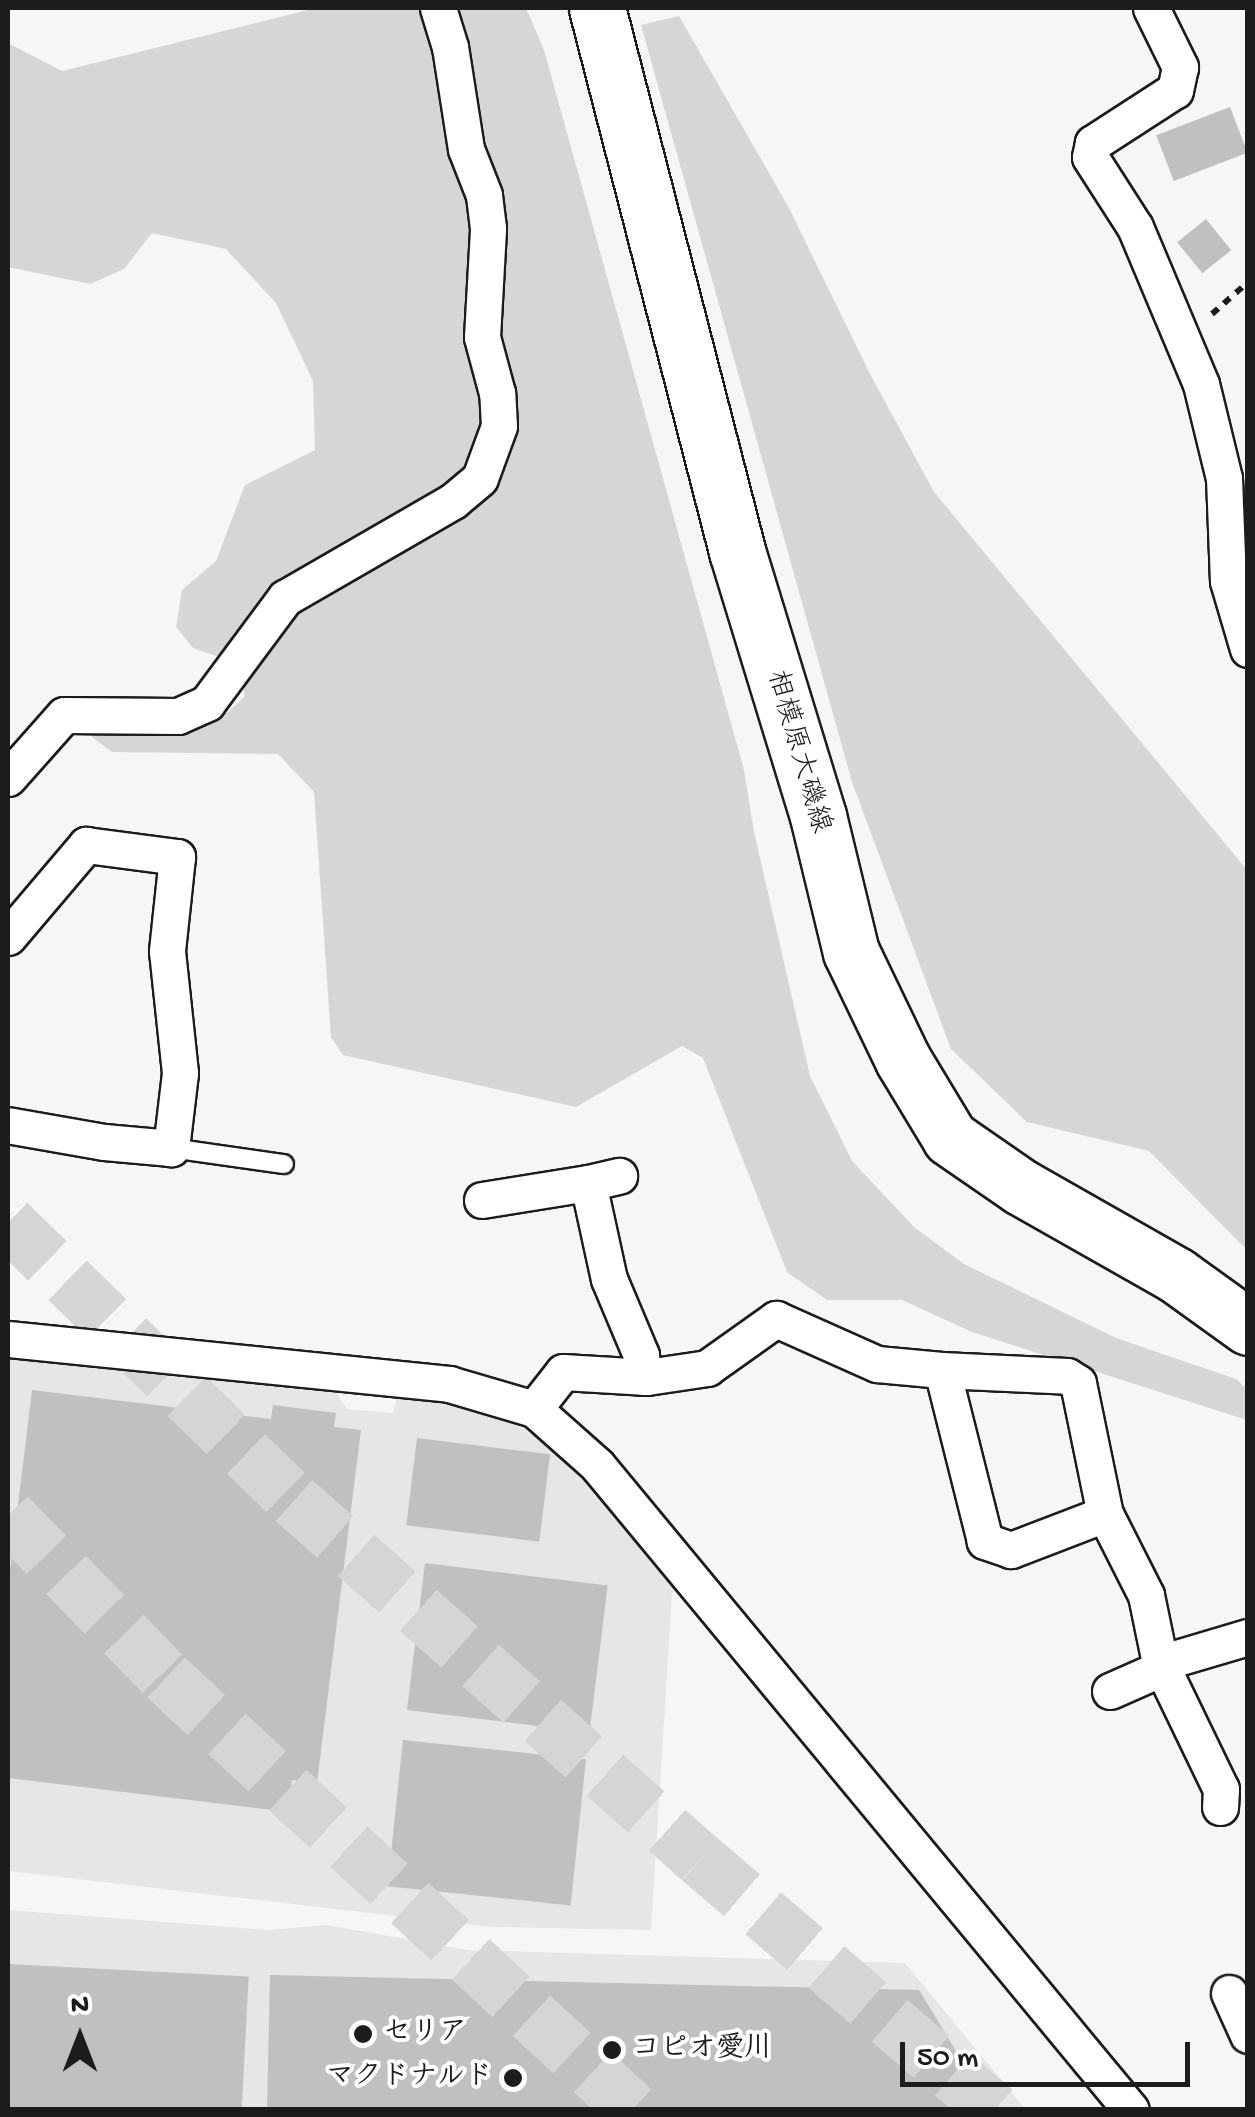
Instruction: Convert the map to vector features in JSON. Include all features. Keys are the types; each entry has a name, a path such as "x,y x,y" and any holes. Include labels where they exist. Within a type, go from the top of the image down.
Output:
{"main road":[{"name":"相模原大磯線","path":"597,8 737,551 818,816 851,952 895,1042 950,1138 1021,1187 1176,1275 1248,1327"}],"street":[{"path":"8,778 64,715 178,716 207,704 285,598 453,501 480,478 500,426 498,394 482,337 488,228 484,195 466,149 450,47 438,8"},
{"path":"1151,8 1180,67 1175,90 1093,142 1090,157 1135,226 1174,325 1188,347 1224,478 1225,566 1248,649"},
{"path":"8,937 86,845 177,858 168,951 180,1073 171,1148 104,1142 8,1125"},
{"path":"482,1200 603,1180 608,1279 640,1355 643,1377"},
{"path":"534,1409 564,1372 643,1377 707,1368 776,1320 877,1364 1066,1376 1078,1383 1105,1514 1146,1595 1160,1664 1221,1789 1220,1807"},
{"path":"8,1339 449,1384 534,1409 597,1465 1131,2110"},
{"path":"942,1370 985,1541 1011,1550 1105,1514"},
{"path":"1110,1691 1152,1672 1160,1664 1248,1637"},
{"path":"1228,1992 1248,2035"}],"lane":[{"path":"171,1148 284,1164"}],"path":[{"path":"1188,347 1218,304 1248,282"}],"shaded area":[{"path":"316,8 526,8 544,50 744,770 754,832 810,1076 852,1161 914,1227 964,1264 1116,1338 1236,1379 1247,1389 1247,1420 972,1332 902,1300 827,1300 787,1272 703,1058 682,1046 576,1107 343,1055 331,1037 314,792 278,754 112,752 92,737 99,713 227,713 244,697 243,665 193,648 176,627 182,590 216,561 245,485 315,450 313,381 276,303 226,249 152,233 124,269 90,284 8,267 8,43 62,71"},
{"path":"679,16 789,208 870,374 934,492 1247,870 1247,1250 1149,1151 1027,1122 951,1049 852,782 641,25"},
{"path":"8,1349 330,1384 347,1409 393,1413 398,1393 462,1401 505,1417 578,1466 678,1586 672,1593 651,1930 490,1927 8,1871"},
{"path":"8,1910 269,1930 326,1925 468,1950 905,1963 1025,2109 8,2109"}],"building":[{"path":"1230,107 1248,153 1174,181 1156,135"},
{"path":"1206,219 1231,250 1202,273 1177,242"},
{"path":"32,1390 271,1419 273,1405 336,1413 334,1427 361,1430 317,1783 292,1780 288,1812 8,1778 8,1587"},
{"path":"417,1438 550,1454 539,1542 406,1525"},
{"path":"425,1563 608,1585 590,1732 407,1710"},
{"path":"403,1740 586,1759 571,1905 388,1886"},
{"path":"8,1964 249,1977 242,2110 8,2110"},
{"name":"コピオ愛川","path":"270,1975 919,1990 992,2110 267,2110"}],"tunnel":[{"path":"8,1222 294,1500 700,1859 995,2110"},
{"path":"8,1515 166,1677 634,2110"}],"place":[{"name":"セリア","path":"363,2034"},
{"name":"コピオ愛川","path":"612,2050"},
{"name":"マクドナルド","path":"513,2078"}]}
